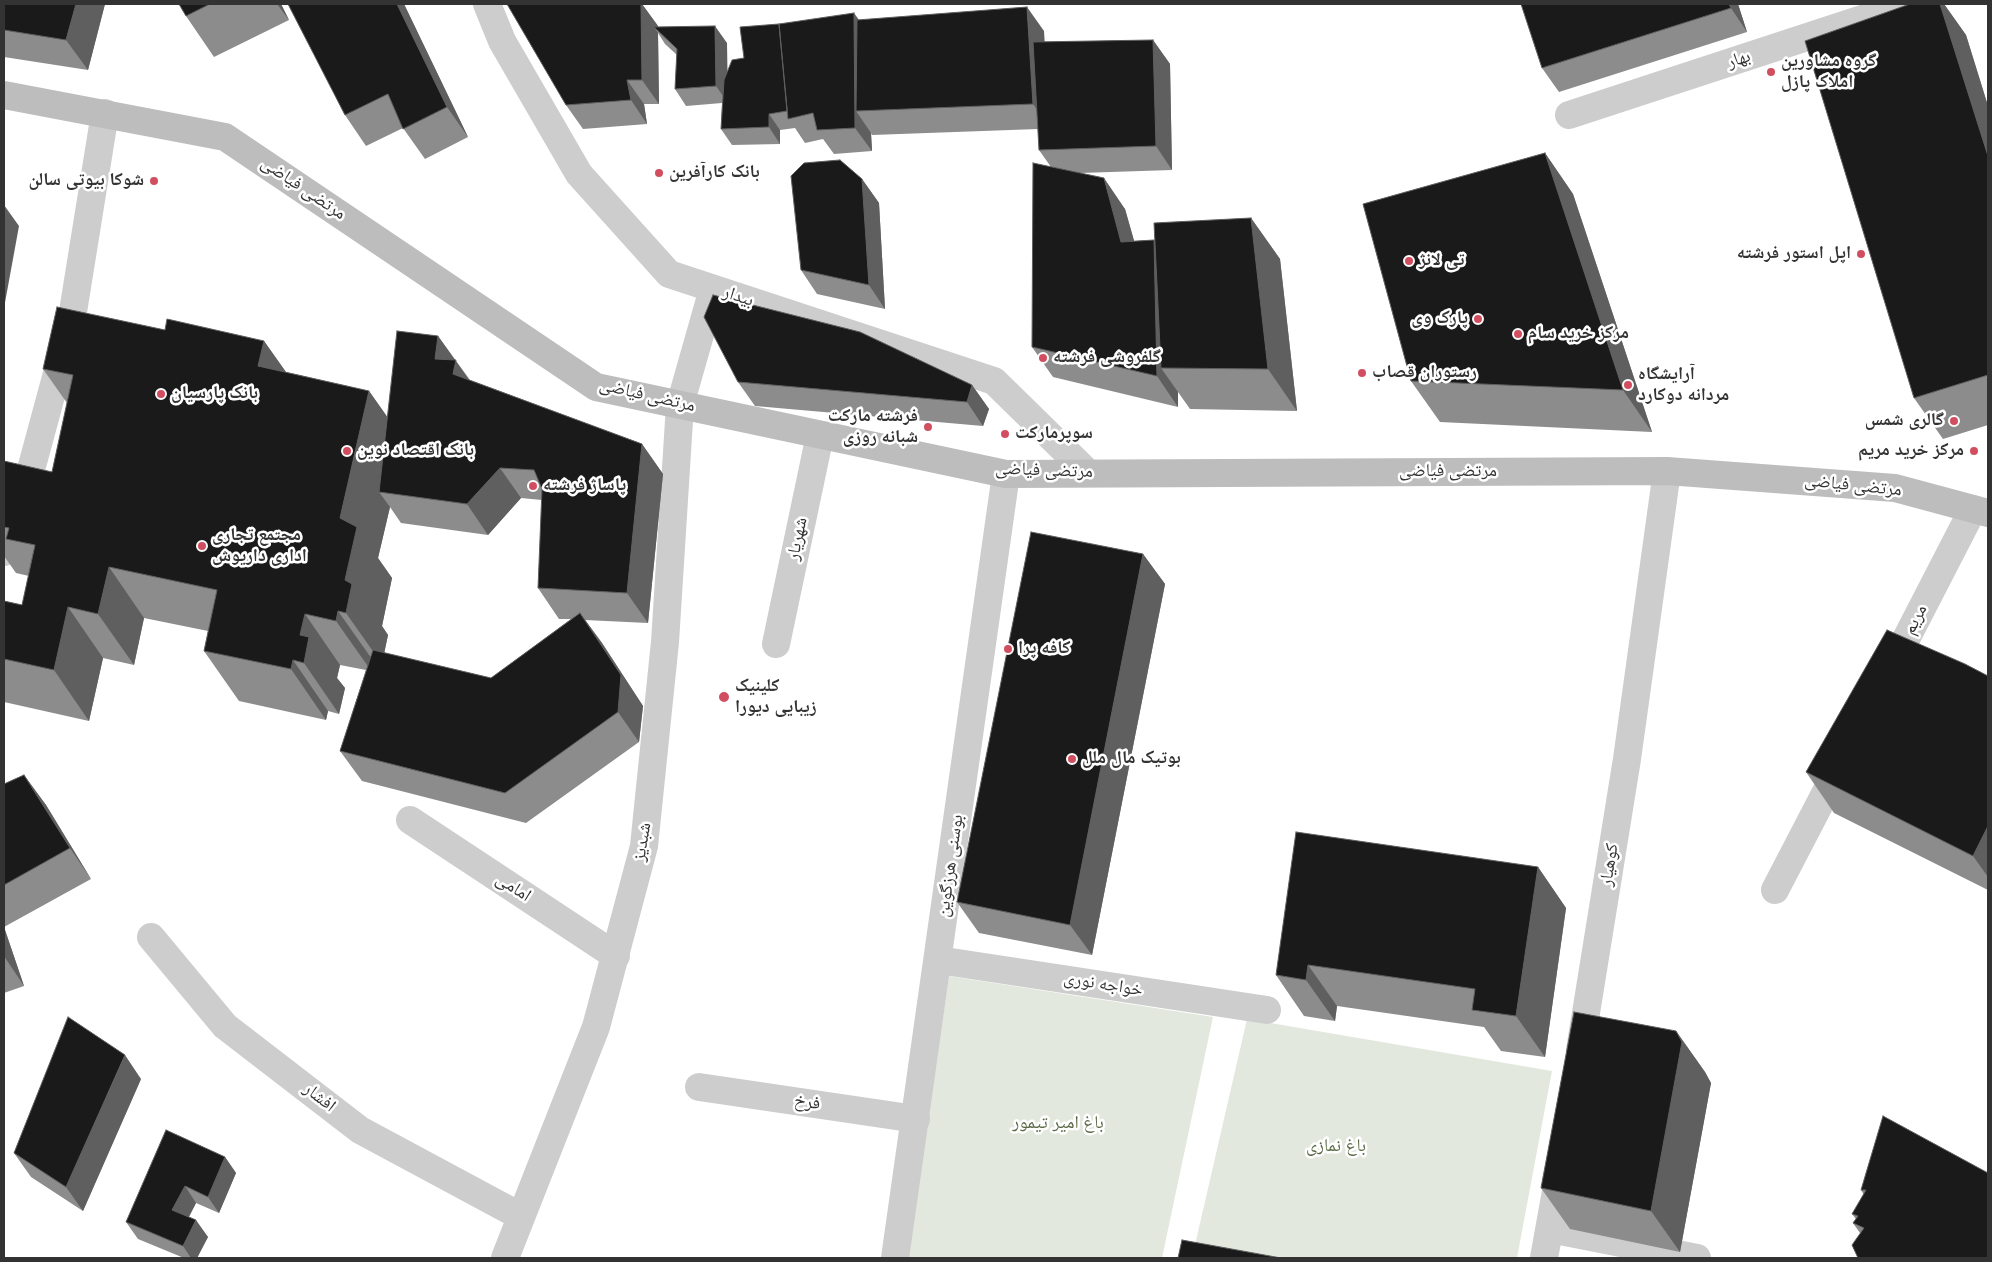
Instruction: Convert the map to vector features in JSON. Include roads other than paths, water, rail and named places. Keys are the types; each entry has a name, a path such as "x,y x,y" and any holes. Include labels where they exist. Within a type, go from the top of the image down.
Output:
{"main road":[{"name":"مرتضی فیاضی","path":"4,95 225,137 596,387 820,435 1006,474 1667,471 1895,488 1981,511"}],"street":[{"name":"بیدار","path":"487,4 502,41 579,174 669,274 994,381 1088,473"},
{"name":"بهار","path":"1569,115 1908,4"},
{"path":"4,503 54,321 105,113"},
{"path":"4,552 29,477 72,318 105,113"},
{"name":"شبدیز","path":"505,1258 596,1027 644,846 665,642 680,405 713,289"},
{"name":"شهریار","path":"776,644 820,435"},
{"name":"کوهیار","path":"1576,1072 1627,759 1667,471"},
{"name":"بوسنی هرزگوین","path":"895,1258 1006,474"},
{"name":"مریم","path":"1876,695 1981,511"},
{"path":"1775,890 1853,740"},
{"name":"امامی","path":"410,820 616,956"},
{"name":"افشار","path":"151,937 225,1026 360,1130 520,1216"},
{"name":"خواجه نوری","path":"938,960 1268,1010"},
{"name":"فرخ","path":"699,1087 916,1118"},
{"path":"1544,1258 1565,1141"},
{"path":"1550,1228 1697,1258"}],"place":[{"name":"گروه مشاورین املاک پازل","path":"1771,72"},
{"name":"بانک کارآفرین","path":"659,173"},
{"name":"شوکا بیوتی سالن","path":"154,181"},
{"name":"اپل استور فرشته","path":"1861,254"},
{"name":"تی لانژ","path":"1409,261"},
{"name":"پارک وی","path":"1478,319"},
{"name":"مرکز خرید سام","path":"1518,334"},
{"name":"گلفروشی فرشته","path":"1043,358"},
{"name":"رستوران قصاب","path":"1362,373"},
{"name":"آرایشگاه مردانه دوکارد","path":"1628,385"},
{"name":"بانک پارسیان","path":"161,394"},
{"name":"گالری شمس","path":"1954,421"},
{"name":"فرشته مارکت شبانه روزی","path":"928,427"},
{"name":"سوپرمارکت","path":"1005,434"},
{"name":"بانک اقتصاد نوین","path":"347,451"},
{"name":"مرکز خرید مریم","path":"1974,451"},
{"name":"پاساژ فرشته","path":"533,486"},
{"name":"مجتمع تجاری اداری داریوش","path":"202,546"},
{"name":"کافه پرا","path":"1008,649"},
{"name":"کلینیک زیبایی دیورا","path":"724,697"},
{"name":"بوتیک مال ملل","path":"1072,759"}],"park label":[{"name":"باغ امیر تیمور","path":"1058,1124"},
{"name":"باغ نمازی","path":"1336,1147"}]}
